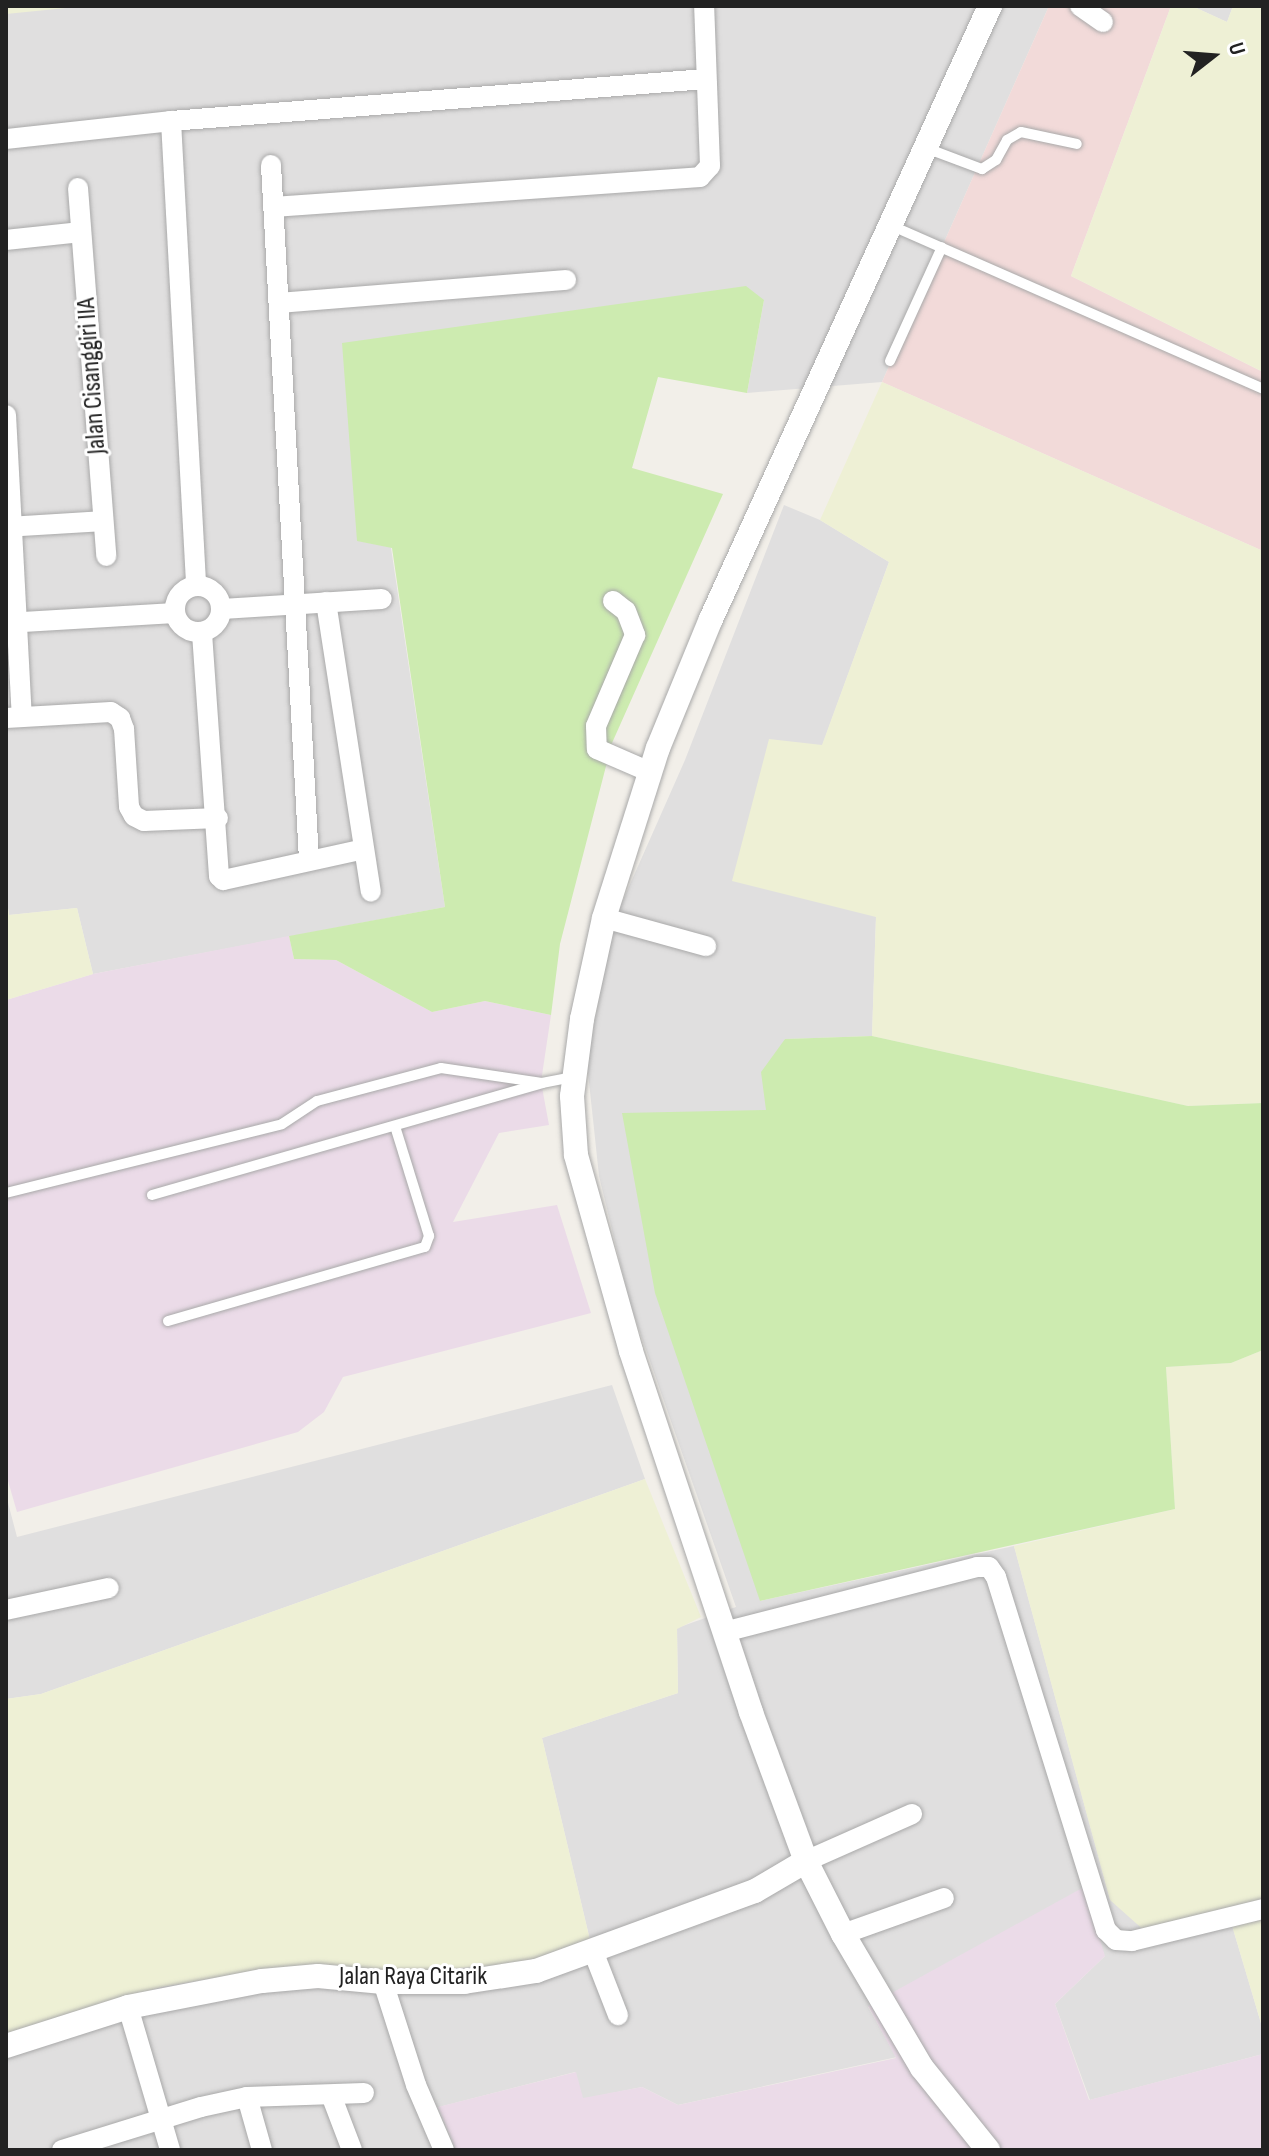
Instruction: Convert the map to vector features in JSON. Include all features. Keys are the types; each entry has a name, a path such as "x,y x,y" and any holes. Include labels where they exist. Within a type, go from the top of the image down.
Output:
{"street":[{"path":"273,207 700,177 710,166 704,6"},
{"path":"988,2150 922,2068 843,1934 806,1861 724,1632 636,1366 576,1155 573,1077 590,976 604,918 650,772 711,619 990,6"},
{"path":"1080,6 1103,22"},
{"path":"6,139 171,121 706,79"},
{"path":"171,121 196,585"},
{"path":"271,165 309,859"},
{"name":"Jalan Cisanggiri IIA","path":"78,188 106,556"},
{"path":"6,240 81,232"},
{"path":"279,303 566,280"},
{"path":"6,415 14,717 111,712 120,718 124,729 129,807 134,816 144,821 218,818"},
{"path":"9,527 103,521"},
{"path":"196,585 209,587 218,596 222,609 217,625 202,633 190,632 180,624 175,613 176,600 184,590 196,585"},
{"path":"222,609 382,599"},
{"path":"613,601 626,611 635,635 596,726 597,749 650,772"},
{"path":"326,602 371,892"},
{"path":"11,622 175,613"},
{"path":"202,633 218,818 218,871 223,880 364,849"},
{"path":"604,918 706,946"},
{"path":"724,1632 977,1567 989,1567 1001,1592 1106,1930 1116,1940 1132,1941 1263,1909"},
{"path":"6,1610 109,1588"},
{"path":"806,1861 912,1814"},
{"name":"Jalan Raya Citarik","path":"6,2046 128,2007 262,1981 318,1976 383,1982 464,1982 536,1971 755,1891 806,1861"},
{"path":"843,1934 944,1898"},
{"path":"593,1951 618,2015"},
{"path":"383,1982 416,2085 444,2150"},
{"path":"128,2007 170,2150"},
{"path":"62,2150 161,2119 247,2097 364,2093"},
{"path":"331,2095 352,2150"},
{"path":"247,2097 262,2150"}],"lane":[{"path":"926,148 982,169 996,160 1007,140 1021,132 1077,144"},
{"path":"889,225 1263,389"},
{"path":"890,361 942,247"},
{"path":"6,1193 282,1124 317,1101 441,1068 542,1083"},
{"path":"152,1195 542,1083 573,1077"},
{"path":"168,1321 425,1247 429,1236 395,1126"}],"shaded area":[{"path":"6,6 1049,6 882,382 747,393 764,300 391,548 445,907 93,974 77,908 9,915 6,894"},
{"path":"1049,6 1171,6 1071,276 1263,372 1263,551 882,382"},
{"path":"1192,6 1233,6 1227,22"},
{"path":"784,505 820,520 889,562 822,746 770,740 876,917 872,1036 785,1039 766,1110 760,1601 1014,1546 1110,1899 1228,1912 1263,2030 1263,2054 1090,2100 1055,2004 1105,1956 868,2007 897,2057 678,2105 642,2087 582,2099 575,2072 439,2107 456,2150 6,2150 6,2037 161,1987 273,1968 590,1940 542,1738 678,1693 677,1628 736,1607 630,1304 599,1176 587,1063 612,925 685,760"},
{"path":"289,936 294,959 336,960 432,1012 485,1001 551,1015 541,1082 549,1125 499,1133 453,1222 557,1205 591,1313 343,1377 324,1412 298,1432 17,1512 6,1474 6,1000 93,974"},
{"path":"612,1385 645,1479 41,1694 6,1699 6,1495 17,1537"},
{"path":"1084,1887 1105,1956 1055,2004 1089,2100 1263,2054 1263,2150 456,2150 438,2107 576,2072 583,2098 642,2087 678,2105 896,2058 868,2006"}],"green space":[{"path":"6,6 86,6 6,14"},
{"path":"1171,6 1192,6 1227,22 1233,6 1263,6 1263,372 1071,276"},
{"path":"746,286 764,300 747,393 658,377 632,468 723,494 612,743 560,944 551,1015 485,1001 432,1012 336,960 294,959 289,936 445,907 392,548 357,541 342,343"},
{"path":"882,382 1263,551 1263,1103 1188,1106 872,1036 876,917 732,881 769,739 822,745 889,562 820,520"},
{"path":"6,894 9,915 77,908 93,974 6,1000"},
{"path":"872,1036 1188,1106 1263,1103 1263,1350 1231,1363 1166,1367 1175,1509 760,1601 655,1293 622,1113 766,1110 761,1072 785,1039"},
{"path":"1263,1350 1263,2030 1228,1912 1147,1933 1110,1900 1014,1546 1175,1509 1166,1367 1231,1363"},
{"path":"645,1479 701,1617 677,1629 678,1693 542,1738 590,1940 551,1956 502,1965 402,1972 273,1968 161,1987 6,2037 6,1699 41,1694"}]}
